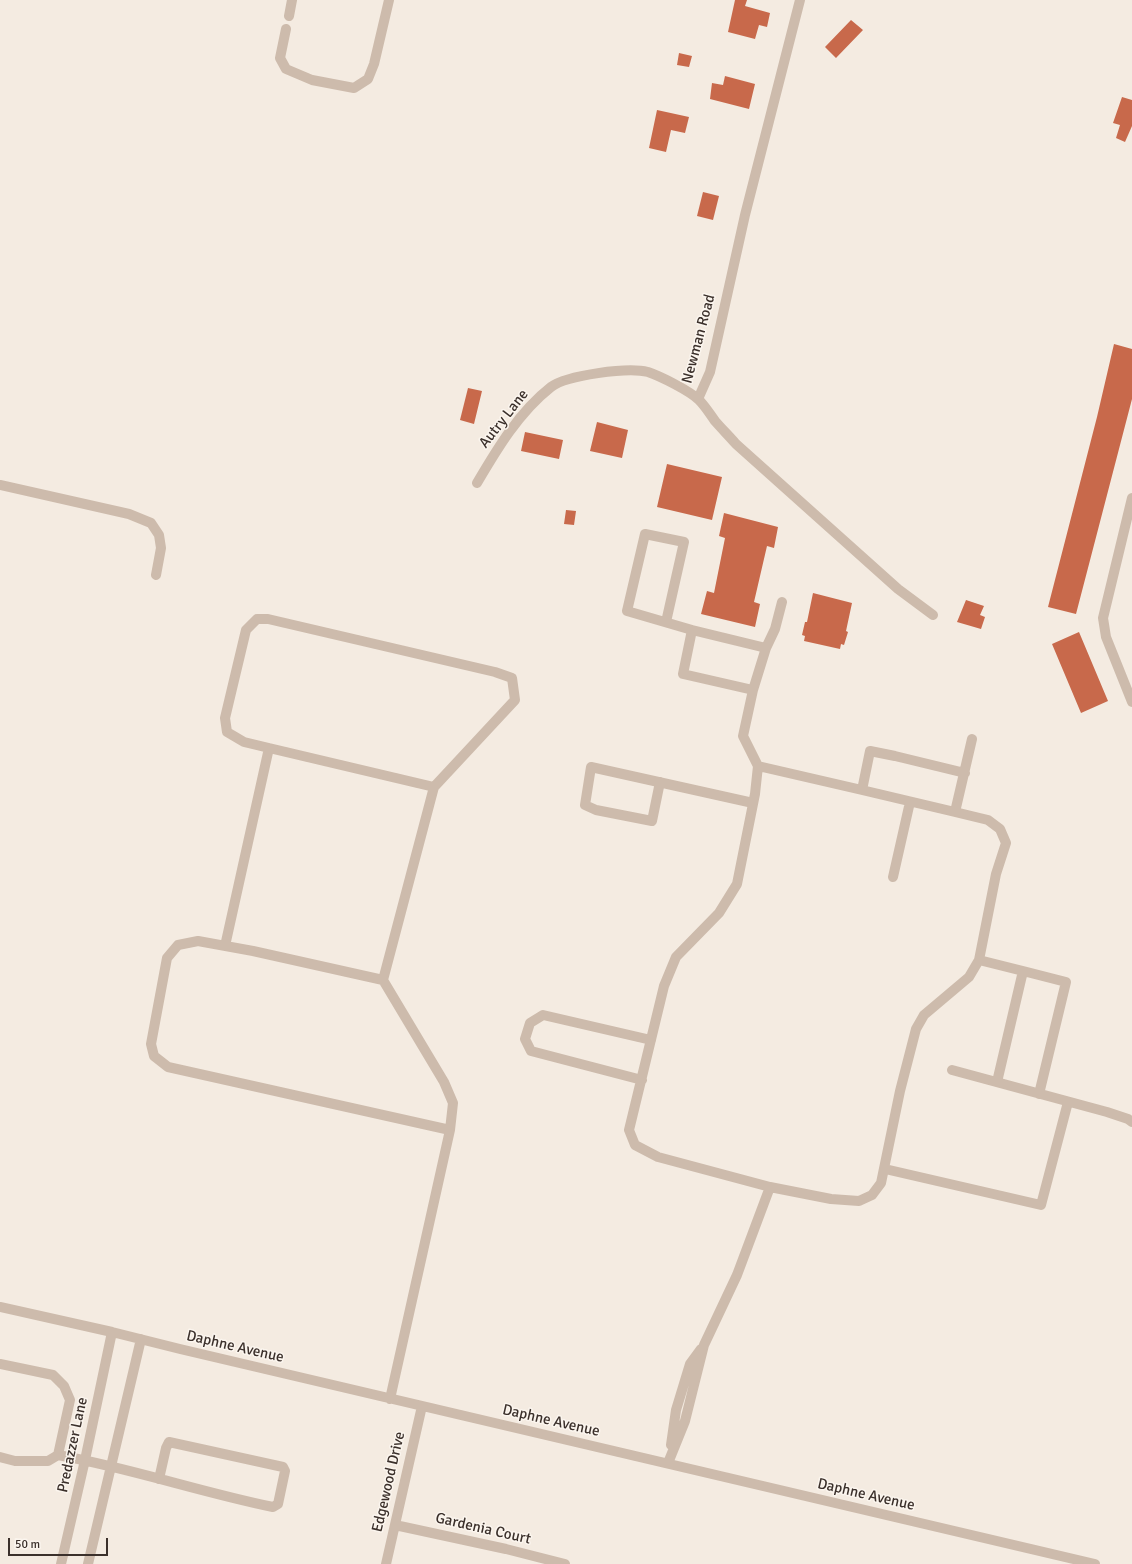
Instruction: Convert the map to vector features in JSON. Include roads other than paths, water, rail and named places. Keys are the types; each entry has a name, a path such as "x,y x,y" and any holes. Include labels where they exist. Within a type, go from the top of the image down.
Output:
{"street":[{"path":"289,16 292,0"},
{"path":"286,29 280,58 286,69 312,80 354,88 368,79 374,64 389,0"},
{"name":"Newman Road","path":"800,0 745,215 710,372 698,399 736,444 898,589 933,615"},
{"name":"Autry Lane","path":"477,483 493,456 529,406 552,386 579,376 635,370 648,372 698,399"},
{"path":"0,485 129,514 151,523 159,535 161,548 156,575"},
{"path":"1132,498 1103,618 1106,637 1132,702"},
{"path":"666,622 684,542 645,534 627,611 692,630 766,648"},
{"path":"758,766 988,820 1000,829 1006,843 996,874 979,960 969,977 924,1015 916,1029 900,1091 881,1183 872,1195 859,1201 831,1199 770,1187 658,1157 635,1145 629,1130 664,986 676,957 719,913 737,884 753,804 758,766 743,736 753,690 766,648 775,629 782,602"},
{"path":"390,1399 450,1130 453,1103 444,1082 383,980 434,787 515,700 512,678 495,672 268,619 257,619 246,630 225,718 227,732 244,742 434,787"},
{"path":"692,630 683,674 753,690"},
{"path":"955,812 972,739"},
{"path":"225,946 269,748"},
{"path":"862,790 870,751 965,773"},
{"path":"660,782 652,821 596,810 585,805 591,767 660,782 753,804"},
{"path":"893,878 910,802"},
{"path":"383,980 225,946 198,942 178,945 167,958 151,1044 154,1056 168,1067 450,1130"},
{"path":"979,960 1066,982 1039,1094"},
{"path":"998,1082 1024,971"},
{"path":"642,1080 531,1051 525,1038 530,1023 543,1015 651,1040"},
{"path":"952,1070 1107,1112 1128,1119 1132,1122"},
{"path":"885,1169 1041,1205 1068,1102"},
{"path":"668,1463 685,1421 704,1344 737,1276 770,1187"},
{"name":"Daphne Avenue","path":"0,1307 70,1324 112,1332 390,1399 1095,1564"},
{"name":"Predazzer Lane","path":"61,1564 86,1460 112,1332"},
{"path":"88,1564 141,1339"},
{"path":"0,1364 52,1375 64,1386 70,1400 58,1455"},
{"name":"Edgewood Drive","path":"386,1564 422,1406"},
{"path":"0,1457 15,1461 48,1461 58,1455 86,1460 112,1467 160,1479 273,1507 278,1504 285,1471 283,1467 170,1442 166,1448 160,1479"},
{"name":"Gardenia Court","path":"395,1525 506,1549 565,1564"}]}
